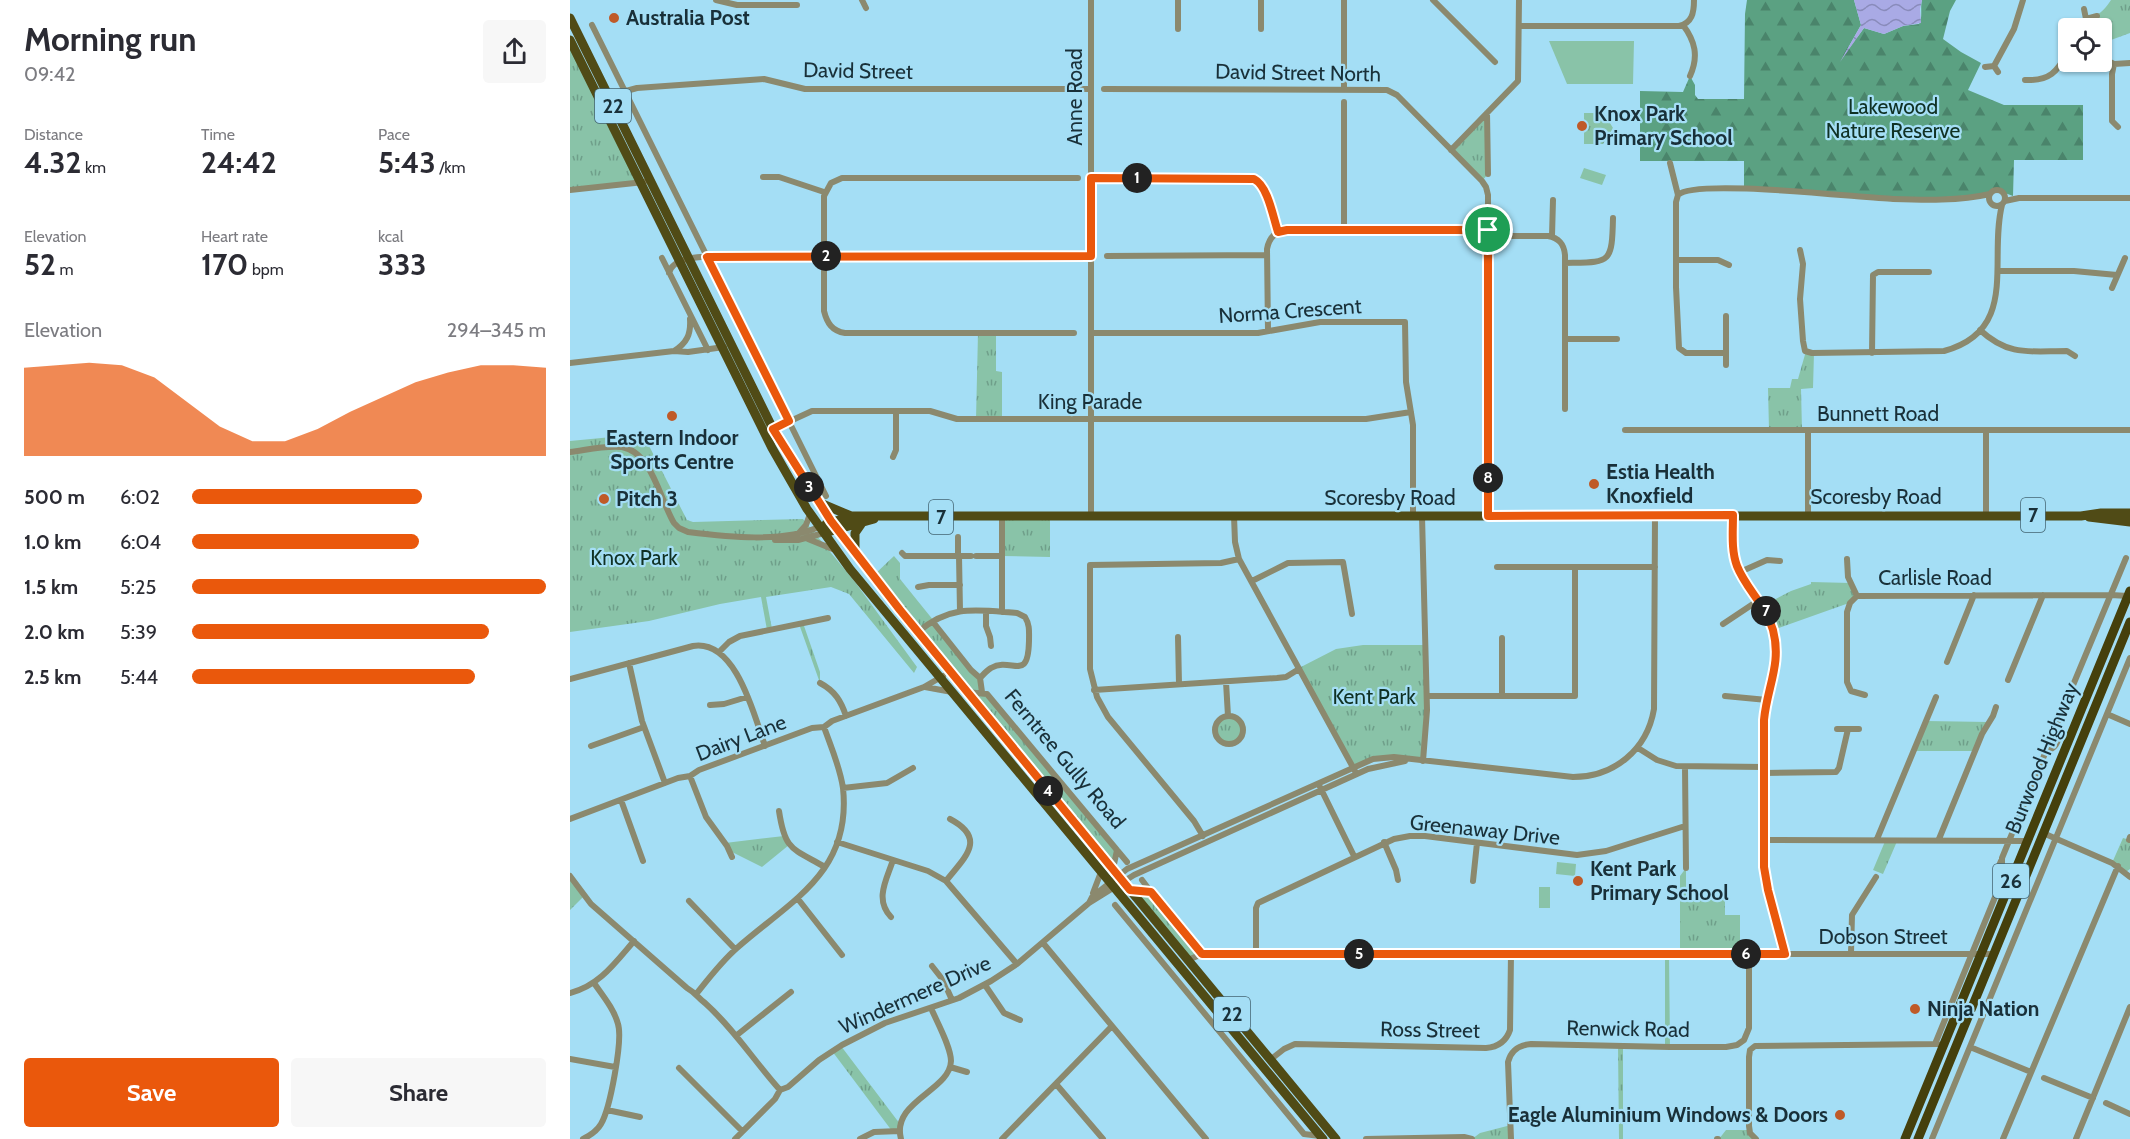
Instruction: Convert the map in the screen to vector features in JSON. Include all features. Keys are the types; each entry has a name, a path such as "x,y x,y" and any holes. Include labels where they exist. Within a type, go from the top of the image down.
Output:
{"highway":[{"name":"Burwood Highway","path":"1905,1139 1940,1044 2028,840 2129,594"},
{"name":"Burwood Highway","path":"1918,1139 2130,622"}],"main road":[{"name":"Ferntree Gully Road","path":"572,28 650,179 684,261"},
{"name":"Ferntree Gully Road","path":"570,40 641,184 684,261 727,346 773,429 823,499 834,525 966,692 1118,875 1126,894 1321,1138"},
{"name":"Ferntree Gully Road","path":"727,346 772,448 810,514 836,550 1112,885 1126,894 1196,957 1195,968 1335,1139"},
{"path":"823,499 852,516"},
{"name":"Scoresby Road","path":"834,525 852,516 2080,516 2130,513"},
{"name":"Scoresby Road","path":"2080,516 2130,522"},
{"name":"Scoresby Road","path":"834,525 862,523 879,517"},
{"path":"855,550 855,533 862,523"},
{"name":"7","path":"822,530 834,525"}],"street":[{"path":"716,0 733,5 754,3 797,5"},
{"path":"862,0 866,8"},
{"name":"Anne Road","path":"1091,0 1091,517"},
{"path":"1178,0 1178,29"},
{"path":"1261,0 1261,29"},
{"path":"1344,0 1344,88"},
{"path":"1433,0 1495,63"},
{"path":"1451,150 1518,81 1519,0"},
{"path":"1519,26 1683,25 1693,16 1694,0"},
{"path":"1985,67 1996,69 2014,29 2023,0"},
{"path":"2084,9 2086,18"},
{"path":"2090,18 2097,16"},
{"name":"Ferntree Gully Road","path":"592,25 789,421 823,499"},
{"path":"1683,25 1694,44 1694,64 1690,76"},
{"path":"2118,128 2112,121 2112,74 2114,64 2130,63"},
{"path":"2025,80 2047,77 2057,71 2064,76"},
{"name":"David Street","path":"626,91 637,88 764,80 805,89 1091,89"},
{"name":"David Street North","path":"1104,89 1384,89 1392,92 1486,187 1488,233"},
{"path":"1344,102 1344,230"},
{"path":"1487,113 1488,174"},
{"path":"2106,126 2112,121"},
{"path":"1670,163 1678,195 1676,260 1680,350 1686,353 1726,353"},
{"path":"763,177 779,177 824,192"},
{"path":"1074,333 839,332 830,325 824,311 824,192 835,181 847,178 1078,178"},
{"path":"1091,178 1254,179 1259,181 1264,189 1278,232"},
{"path":"570,189 641,184 650,179"},
{"path":"1678,195 1686,190 1726,189 1811,192 1885,199 1972,198 1997,190 2019,198 2130,198"},
{"path":"1990,194 1998,222"},
{"path":"1800,250 1803,262 1800,299 1804,350 1812,353 1944,351 1964,344 1980,330 1995,303 1998,271 1998,222 2004,194"},
{"path":"1972,198 1991,203 2003,203 2019,198"},
{"path":"1552,237 1553,200"},
{"path":"1565,263 1597,262 1606,258 1612,247 1613,219"},
{"path":"1251,255 1268,243 1278,232 1344,230 1488,233 1552,237 1559,240 1564,247 1565,263 1565,409"},
{"path":"1488,233 1488,516"},
{"path":"1268,243 1268,331"},
{"path":"1107,256 1267,255"},
{"path":"669,273 671,268 684,261 707,257 1091,256"},
{"path":"662,258 708,350"},
{"path":"2112,288 2125,258"},
{"path":"1676,260 1718,260 1729,265"},
{"path":"1998,271 2074,271 2117,275"},
{"path":"1872,353 1872,279 1874,274 1878,272 1929,272"},
{"path":"674,351 689,336 690,315"},
{"path":"1726,316 1726,365"},
{"name":"Norma Crescent","path":"1091,333 1258,333 1320,322 1405,322 1405,378 1411,412 1427,696 1423,761"},
{"path":"1980,330 1998,345 2011,350 2067,351 2075,356"},
{"path":"1565,339 1617,339"},
{"path":"570,363 674,351 708,350 727,346"},
{"name":"King Parade","path":"773,429 812,411 934,411 957,419 1366,419 1411,412"},
{"path":"893,458 896,450 896,411"},
{"name":"Bunnett Road","path":"1625,430 2130,430"},
{"path":"1808,430 1808,515"},
{"path":"1986,430 1986,515"},
{"path":"570,452 620,447 636,453 647,466 671,519 685,531 786,541 807,538 822,530"},
{"path":"797,534 806,525 810,514"},
{"path":"1118,875 1353,767 1383,757 1578,777 1607,771 1624,761 1638,748 1650,727 1654,709 1655,515"},
{"path":"1733,515 1733,550 1740,572 1759,600 1771,624 1776,651 1776,671 1767,700 1764,720 1765,878 1785,954"},
{"path":"1234,516 1235,542 1239,558 1356,774"},
{"path":"1002,517 1002,612"},
{"path":"768,538 822,530"},
{"path":"958,537 960,610"},
{"path":"807,538 836,550"},
{"path":"902,553 905,556 1002,556"},
{"path":"1206,842 1194,821 1108,717 1094,690 1090,669 1090,564 1221,563 1239,558"},
{"name":"Burwood Highway","path":"1996,873 2046,751 2054,749 2057,742 2060,733 2056,726 2126,558"},
{"path":"1847,559 1848,578 1857,596"},
{"path":"1740,572 1767,560 1780,561"},
{"path":"1252,581 1288,563 1343,562 1352,614"},
{"path":"1497,567 1655,567"},
{"path":"1427,696 1575,696 1575,567"},
{"path":"918,587 960,585"},
{"name":"Carlisle Road","path":"1865,695 1851,691 1847,682 1847,612 1850,603 1857,596 2129,594"},
{"path":"1947,662 1974,595"},
{"path":"2008,680 2043,595"},
{"path":"1723,624 1759,600"},
{"path":"918,632 933,622 960,610 1019,614 1027,619 1029,626 1028,659 1025,663 992,667 980,678"},
{"path":"986,611 991,646"},
{"path":"719,652 729,642 740,636 828,618"},
{"path":"933,622 970,670 980,678 982,692"},
{"path":"1178,637 1179,684"},
{"path":"1502,638 1502,696"},
{"path":"570,679 697,646 711,648 719,652 733,669 747,697 765,746"},
{"name":"Burwood Highway","path":"1932,1139 2130,658"},
{"path":"629,663 644,727 665,783"},
{"path":"1094,690 1277,678 1286,677 1299,669"},
{"name":"Dairy Lane","path":"570,819 682,776 690,776 699,770 812,728 824,727 832,721 924,687 949,671"},
{"path":"1226,682 1228,716"},
{"path":"820,683 839,698 846,716"},
{"path":"924,687 952,692"},
{"name":"Ferntree Gully Road","path":"966,692 982,692 988,695 1117,850 1118,875"},
{"path":"1725,696 1767,700"},
{"path":"710,705 724,704 747,697"},
{"path":"1877,839 1936,697"},
{"path":"1939,839 1982,734 1996,707"},
{"path":"2107,714 2130,724"},
{"path":"1228,716 1238,718 1244,731 1239,740 1230,745 1218,740 1215,731 1217,722 1228,716"},
{"path":"591,746 644,727"},
{"path":"697,993 735,950 813,884 825,867 837,842 842,817 843,788 824,727"},
{"path":"1837,729 1859,729"},
{"path":"1638,748 1660,762 1685,767 1836,772 1839,768 1848,729"},
{"path":"1118,875 1140,872 1356,774 1382,765 1412,760"},
{"path":"1685,767 1686,868"},
{"path":"843,788 887,783 913,768"},
{"path":"690,776 706,817 727,846 732,857"},
{"path":"1318,783 1354,856"},
{"path":"621,800 643,861"},
{"path":"779,811 782,832 787,843 825,867"},
{"path":"946,881 968,854 971,845 968,835 959,824 950,819"},
{"name":"Greenaway Drive","path":"1256,954 1254,902 1399,837 1416,835 1564,854 1587,854 1685,826"},
{"path":"2043,833 2118,866 2130,876"},
{"path":"1764,840 2028,840"},
{"path":"837,842 928,871 946,881 1017,964"},
{"path":"1384,843 1398,880"},
{"path":"1473,881 1478,843"},
{"path":"1117,850 1127,862"},
{"name":"Burwood Highway","path":"1977,954 2003,877 2002,858"},
{"path":"891,917 882,905 881,896 893,860"},
{"path":"1136,865 1140,872"},
{"path":"2003,1139 2118,866"},
{"name":"Windermere Drive","path":"1090,900 1101,872"},
{"name":"Windermere Drive","path":"735,1139 775,1099 780,1090 789,1086 829,1053 857,1036 893,1020 931,1008 985,985 1043,943 1090,900 1112,885 1118,875"},
{"path":"570,876 591,904 687,988 697,993 702,1002 737,1035 780,1090"},
{"path":"1851,953 1852,915 1876,877"},
{"name":"Ferntree Gully Road","path":"1142,880 1196,957"},
{"path":"1122,913 1126,894 1151,892"},
{"path":"798,899 842,955"},
{"path":"689,901 735,950"},
{"name":"Ferntree Gully Road","path":"1115,905 1306,1136 1321,1138"},
{"path":"570,993 594,983 608,971 634,941"},
{"path":"1043,943 1206,1139"},
{"name":"Dobson Street","path":"1196,957 1256,954 1993,954"},
{"name":"Ross Street","path":"1270,1060 1284,1048 1295,1044 1486,1048 1497,1046 1505,1040 1510,1030 1511,954"},
{"name":"Renwick Road","path":"1511,1139 1508,1062 1516,1048 1531,1044 1665,1047 1737,1045 1744,1040 1749,1028 1749,954"},
{"path":"932,966 943,980 952,1000"},
{"path":"583,1139 599,1128 607,1110 620,1041 619,1025 613,1011 594,983"},
{"path":"985,985 1004,1013 1020,1020"},
{"path":"737,1035 792,992"},
{"path":"2076,1139 2130,1007"},
{"path":"901,1139 900,1124 905,1113 942,1078 950,1067 950,1054 931,1008"},
{"path":"1002,1139 1112,1026"},
{"path":"1756,1139 1750,1133 1749,1126 1749,1057 1750,1050 1755,1046 1940,1044"},
{"path":"1970,1047 2031,1072"},
{"path":"570,1059 615,1067"},
{"path":"950,1067 967,1072"},
{"path":"679,1068 742,1131"},
{"path":"2044,1078 2092,1098"},
{"path":"1056,1083 1103,1139"},
{"path":"2106,1104 2130,1114"},
{"path":"607,1110 640,1117"},
{"path":"860,1139 879,1131 900,1131"},
{"path":"1366,1139 1472,1139"}],"green space":[{"name":"Lakewood Nature Reserve","path":"1747,0 1854,0 1861,25 1844,55 1864,28 1884,34 1903,26 1919,24 1922,0 1956,0 1950,11 1943,39 1981,63 1968,90 2004,105 2083,105 2083,160 2014,160 2013,196 1997,190 1990,194 1916,199 1744,190 1744,161 1640,161 1640,91 1683,92 1690,76 1698,99 1744,99"},
{"path":"2111,0 2130,0 2130,33 2112,40 2112,18 2089,18 2106,7"},
{"path":"570,40 641,184 570,190"},
{"path":"1549,41 1634,41 1633,84 1567,84"},
{"path":"1487,113 1488,174 1482,181 1451,150"},
{"path":"1584,113 1604,113 1613,128 1603,144 1584,144"},
{"path":"1584,168 1606,175 1602,185 1580,178"},
{"path":"978,333 996,333 996,371 1002,372 1002,419 976,419"},
{"path":"1806,351 1814,353 1813,388 1801,389 1802,430 1769,430 1768,388 1790,388 1792,379 1798,379"},
{"name":"Knox Park","path":"643,434 687,520 693,522 803,519 855,582 917,667 914,673 849,594 831,587 766,597 772,629 767,630 761,597 649,621 570,632 570,441"},
{"path":"1002,517 1050,517 1050,557 1002,556"},
{"path":"894,556 900,563 900,579 980,678 982,692 1117,850 1113,869 874,575"},
{"path":"1811,582 1851,583 1857,596 1849,603 1773,630 1762,606"},
{"path":"803,623 820,672 820,683 799,624"},
{"name":"Kent Park","path":"1363,645 1425,645 1427,696 1423,761 1388,757 1353,767 1299,668 1336,649"},
{"path":"1229,716 1239,720 1243,730 1239,740 1229,744 1219,740 1215,730 1219,720"},
{"path":"1926,721 1989,722 1975,751 1913,751"},
{"path":"784,836 789,845 762,867 730,851 725,843"},
{"path":"2123,838 2130,840 2130,869 2126,872 2112,863"},
{"path":"1886,839 1898,839 1883,874 1873,870"},
{"path":"1557,862 1576,864 1575,876 1556,874"},
{"path":"1686,868 1686,899 1725,900 1725,915 1740,915 1740,954 1680,954 1680,876"},
{"path":"570,876 584,896 570,910"},
{"path":"1539,887 1550,887 1550,908 1539,908"},
{"path":"1130,890 1151,892 1202,954 1188,960"},
{"path":"1665,954 1669,954 1670,1047 1665,1047"},
{"path":"841,1046 900,1124 900,1131 892,1131 832,1051"},
{"path":"1618,1046 1623,1046 1623,1139 1619,1139"},
{"path":"1511,1125 1511,1139 1472,1139 1480,1133"},
{"path":"1726,1130 1749,1130 1755,1139 1719,1139"}],"water":[{"path":"1854,0 1922,0 1921,23 1903,26 1884,34 1864,28 1840,62 1861,25"}],"place":[{"name":"Australia Post","path":"614,18"},
{"name":"Knox Park Primary School","path":"1582,126"},
{"name":"Eastern Indoor Sports Centre","path":"672,416"},
{"name":"Estia Health Knoxfield","path":"1594,484"},
{"name":"Pitch 3","path":"604,499"},
{"name":"Kent Park Primary School","path":"1578,881"},
{"name":"Ninja Nation","path":"1915,1009"},
{"name":"Eagle Aluminium Windows & Doors","path":"1840,1115"}],"route":[{"path":"1091,178 1254,179 1262,184 1278,232 1287,230 1488,230 1488,516 1733,515 1734,559 1743,579 1767,615 1775,644 1776,671 1767,700 1764,720 1764,867 1785,954 1202,954 1151,892 1130,890 949,671 831,521 773,429 789,421 707,257 723,255 1091,256 1091,178"}]}
